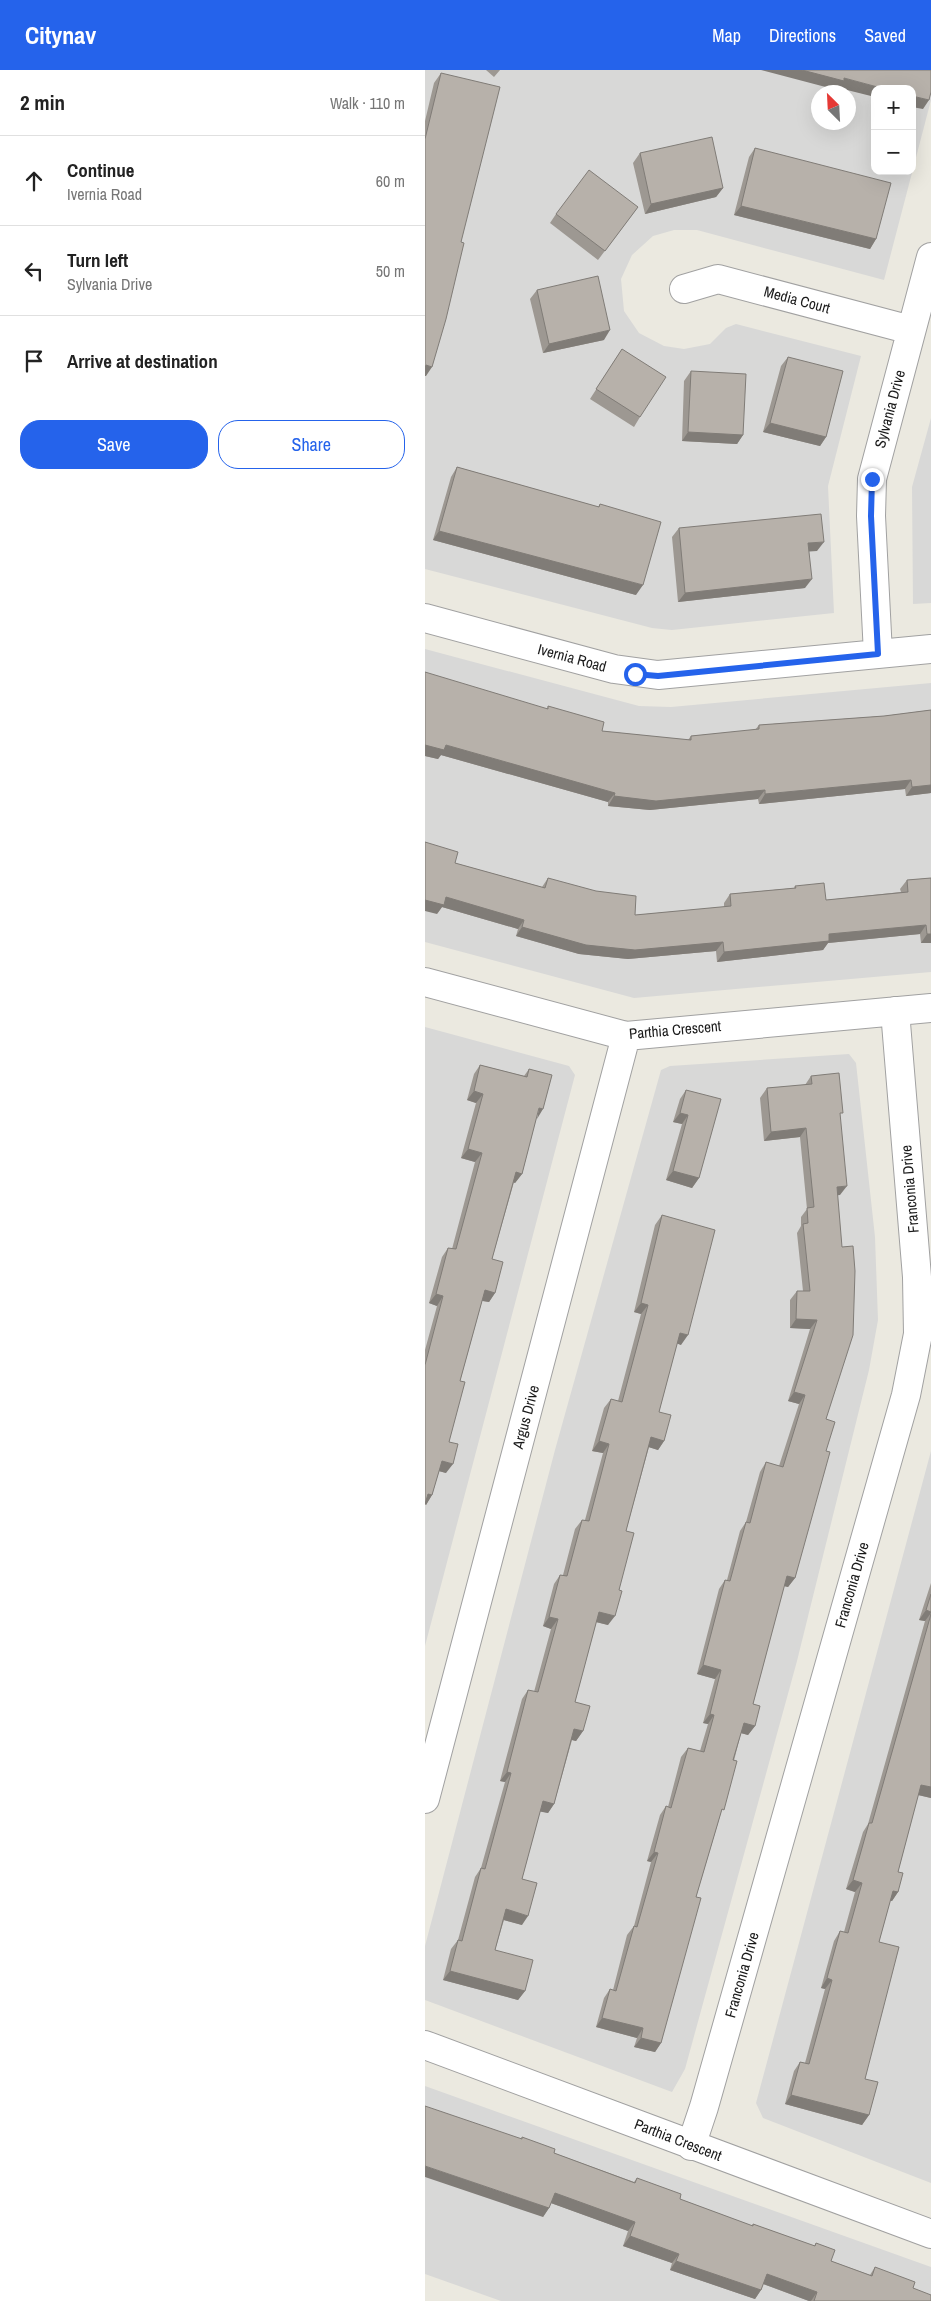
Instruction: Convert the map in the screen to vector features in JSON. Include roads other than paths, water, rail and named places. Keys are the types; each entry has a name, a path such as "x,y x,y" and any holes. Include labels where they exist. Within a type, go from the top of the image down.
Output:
{"street":[{"name":"Sylvania Drive","path":"878,654 871,516 872,479 931,258"},
{"name":"Media Court","path":"684,289 718,279 911,330"},
{"name":"Ivernia Road","path":"425,618 614,669 658,676 931,648"},
{"name":"Parthia Crescent","path":"425,982 626,1036 931,1008"},
{"name":"Franconia Drive","path":"691,2146 707,2098 906,1395 918,1334 917,1277 895,1012"},
{"name":"Argus Drive","path":"425,1798 626,1036"},
{"name":"Parthia Crescent","path":"425,2045 691,2146 931,2234"}]}
